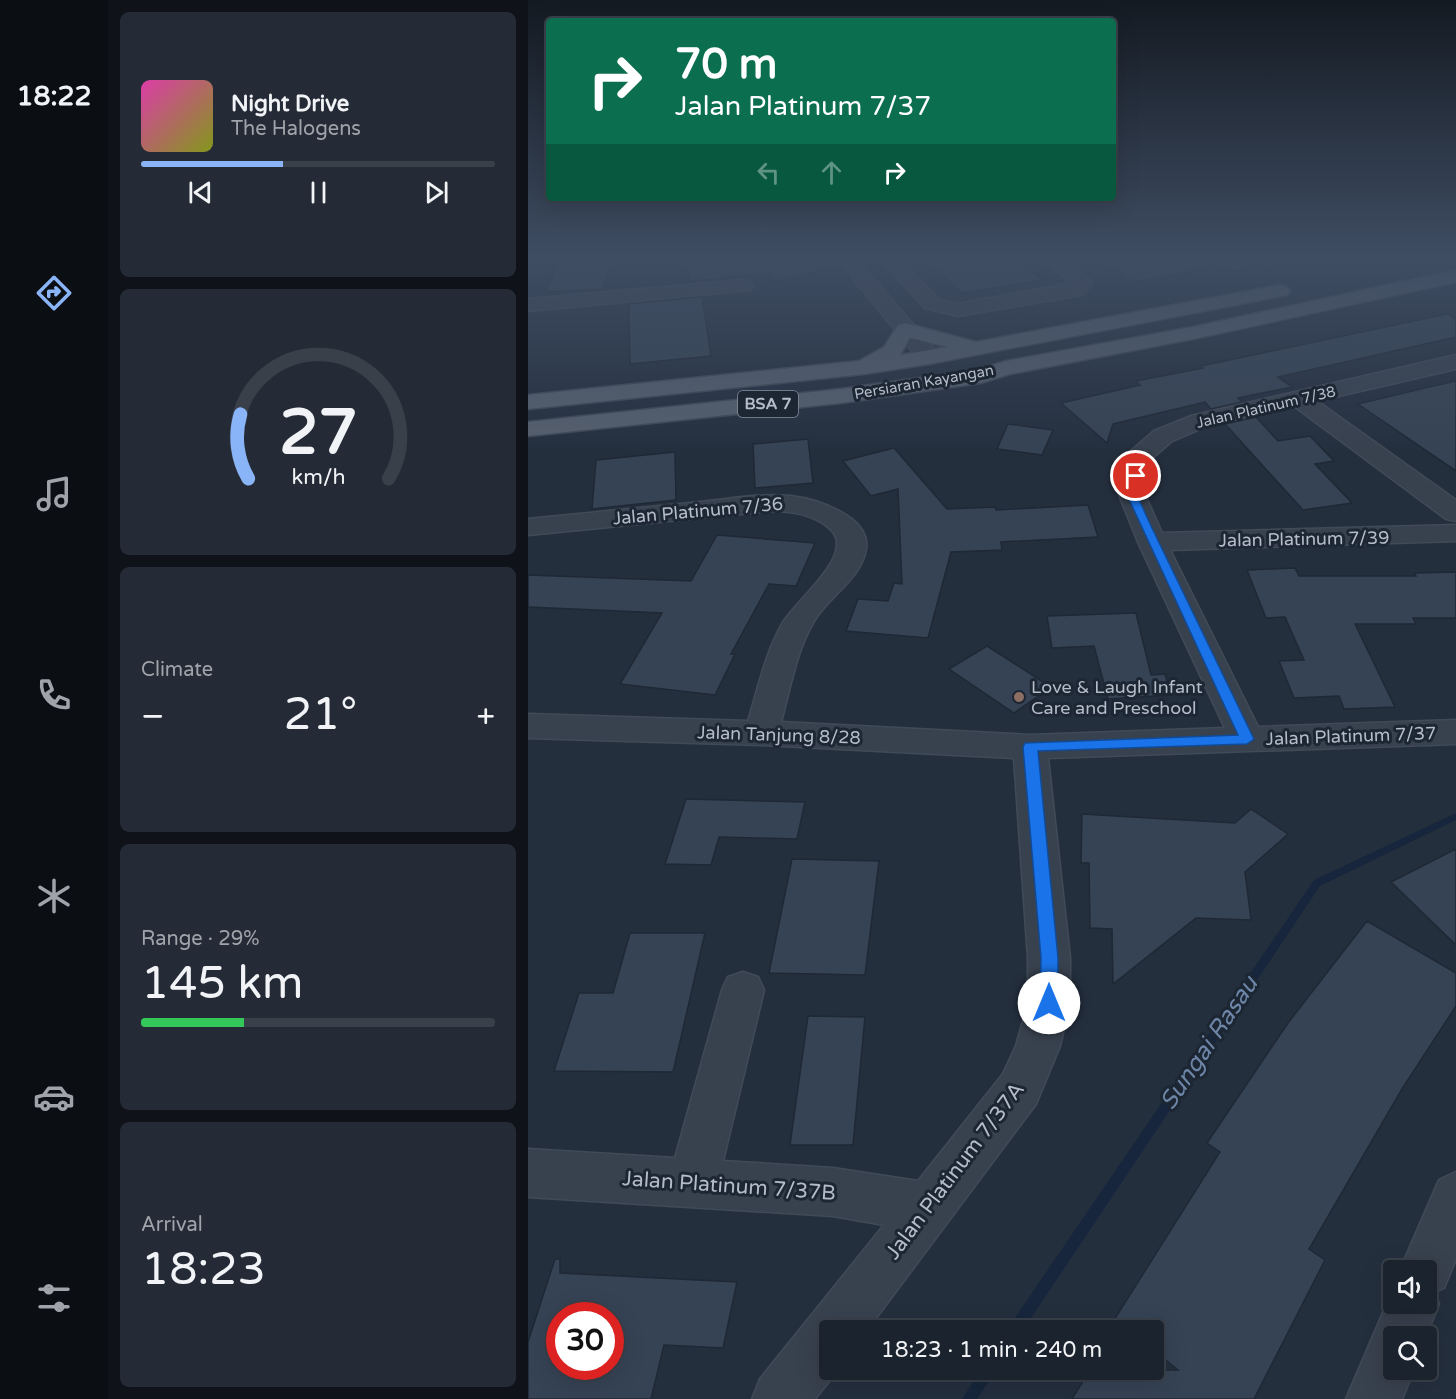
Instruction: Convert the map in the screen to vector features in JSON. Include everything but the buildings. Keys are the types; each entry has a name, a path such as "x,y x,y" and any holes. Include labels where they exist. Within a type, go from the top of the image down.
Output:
{"main road":[{"name":"Persiaran Kayangan","path":"528,402 864,367 996,346 1123,321"},
{"name":"Persiaran Kayangan","path":"528,429 910,387 980,376 1006,368 1247,321"},
{"path":"864,367 892,351 905,329 954,343 996,346"},
{"path":"768,404 916,374 926,369 929,357 963,367 1006,368"}],"street":[{"path":"899,321 929,357"},
{"name":"Jalan Platinum 7/38","path":"1247,739 1152,542 1132,495 1139,457 1163,436 1199,421 1456,362"},
{"path":"1299,399 1450,503"},
{"name":"Jalan Platinum 7/36","path":"528,527 771,503 799,503 827,513 848,530 853,549 843,569 798,621 761,733"},
{"name":"Jalan Platinum 7/39","path":"1152,542 1456,533"},
{"name":"Jalan Tanjung 8/28","path":"528,726 761,733 1030,747"},
{"name":"Jalan Platinum 7/37","path":"1030,747 1456,732"},
{"name":"Jalan Platinum 7/37A","path":"842,1320 1020,1089 1038,1046 1049,1003 1049,958 1030,747"},
{"path":"693,1182 743,990"},
{"name":"Jalan Platinum 7/37B","path":"528,1173 833,1192 929,1208"},
{"path":"1430,1260 1456,1197"},
{"path":"780,1399 819,1350"},
{"path":"1374,1399 1383,1377"}],"waterway":[{"name":"Sungai Rasau","path":"1022,1320 1317,883 1456,816"},
{"name":"Sungai Rasau","path":"969,1399 982,1380"}],"place":[{"name":"Love & Laugh Infant Care and Preschool","path":"1019,697"}],"route":[{"path":"1049,1003 1049,958 1030,747 1247,739 1145,526 1132,495 1136,476"}]}
